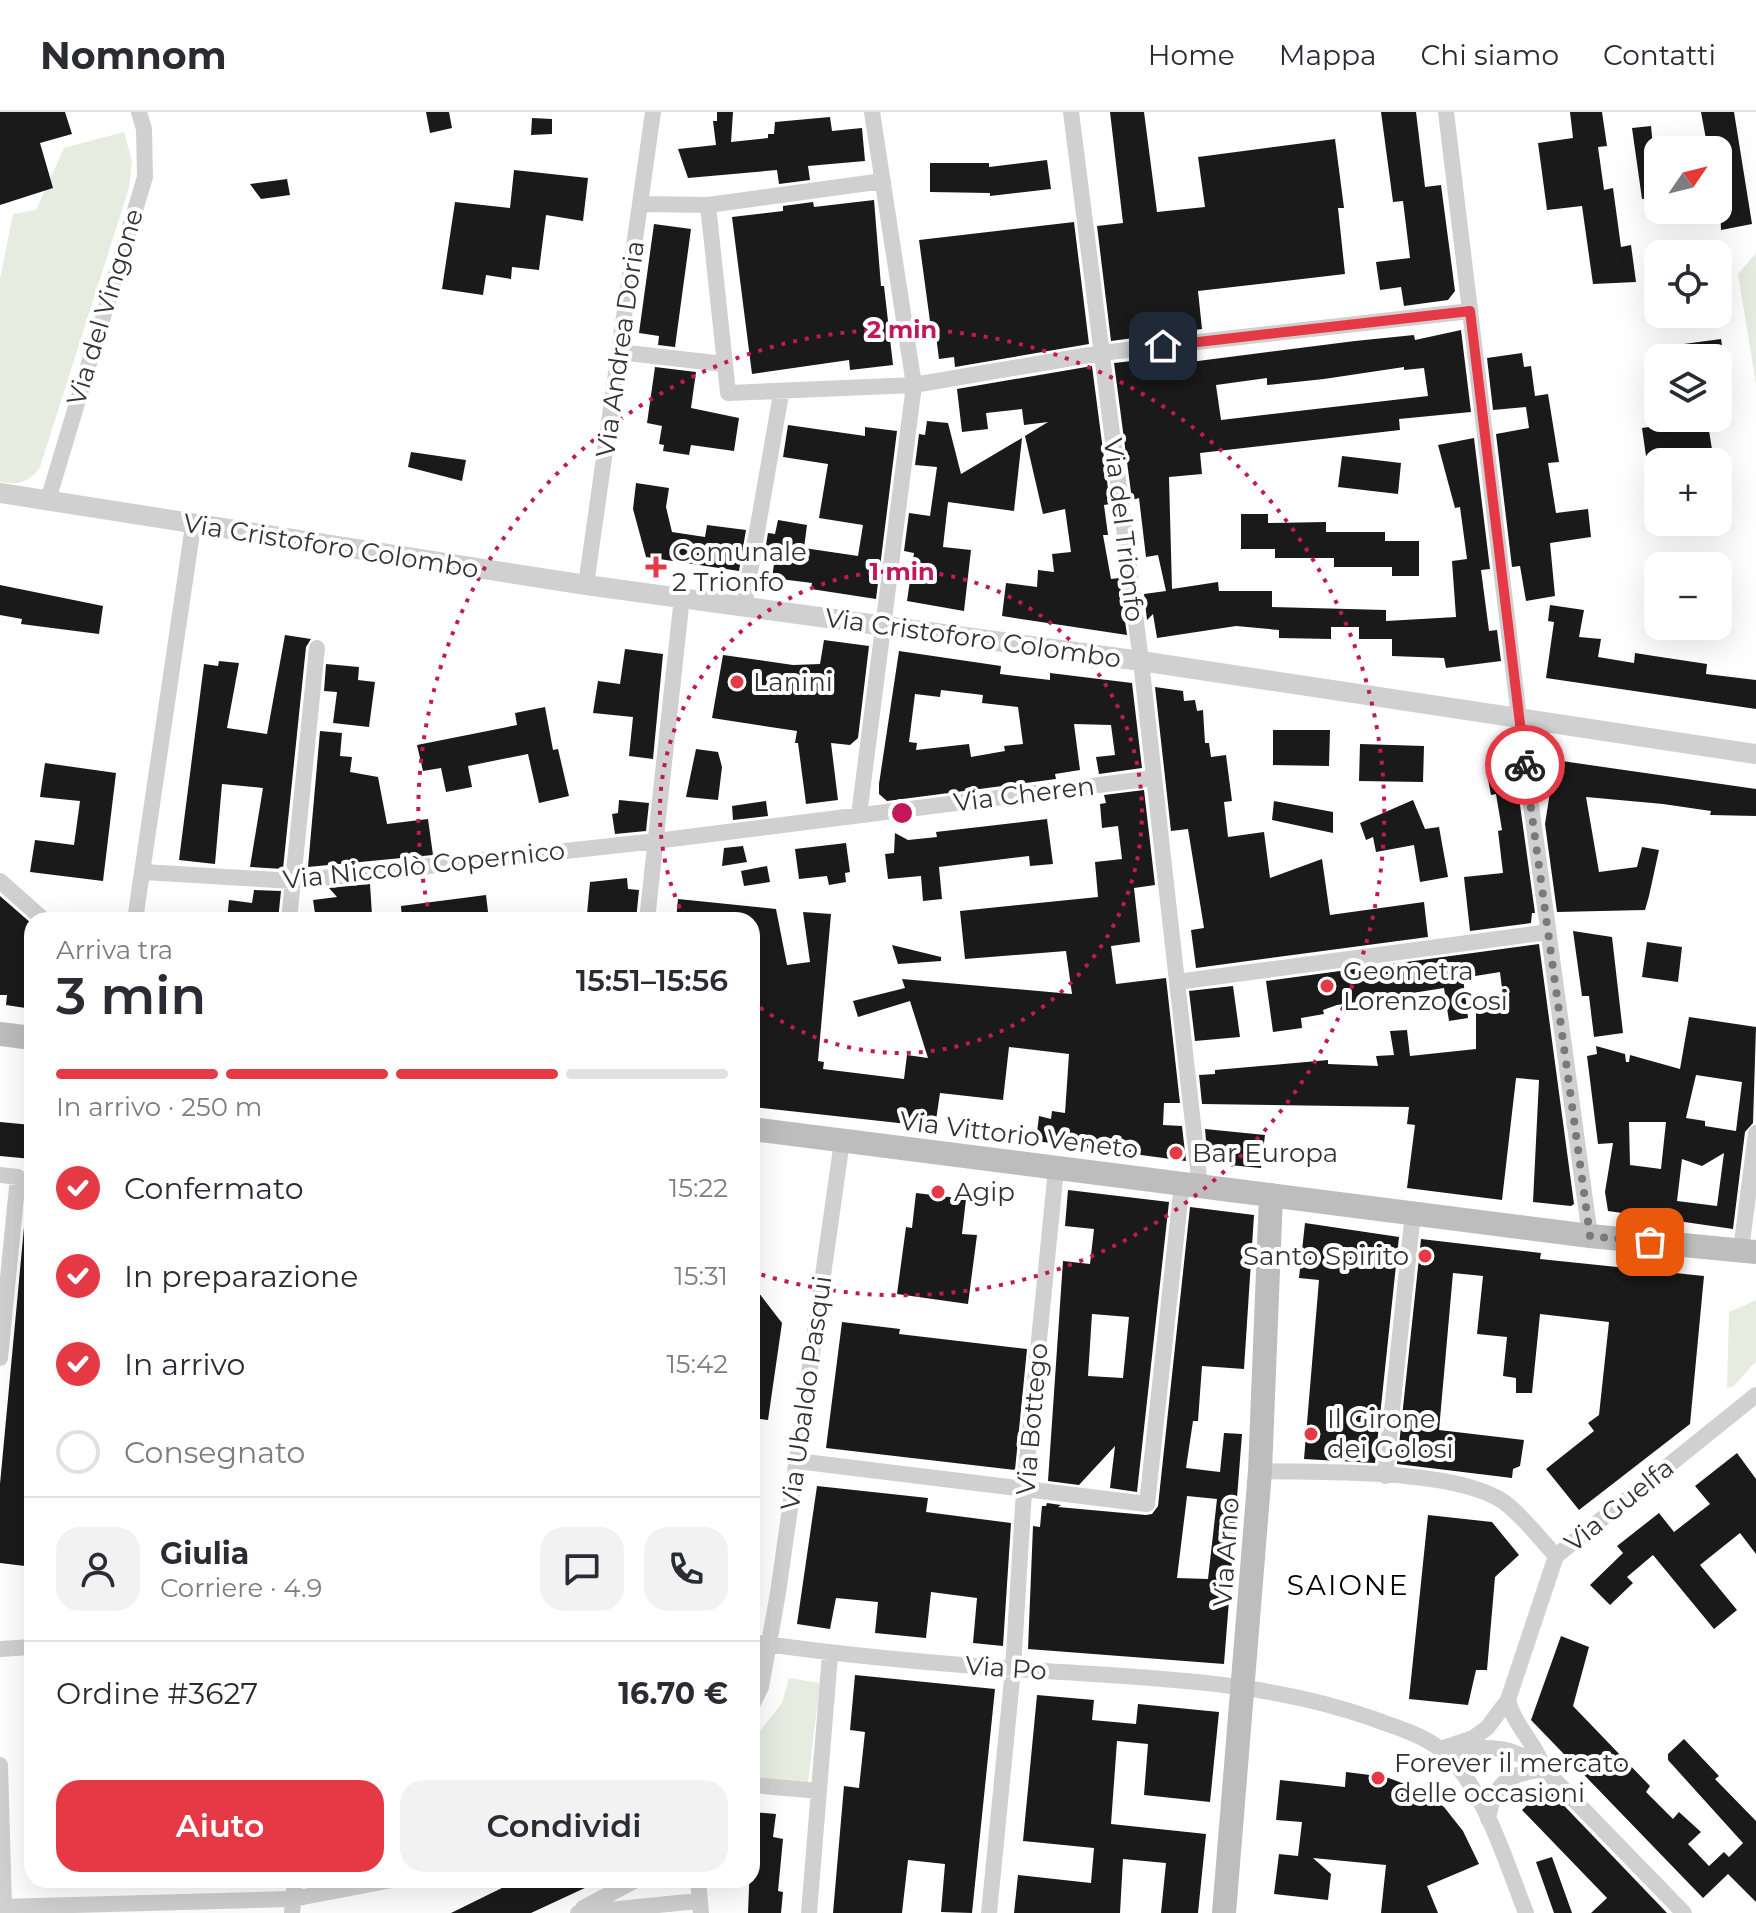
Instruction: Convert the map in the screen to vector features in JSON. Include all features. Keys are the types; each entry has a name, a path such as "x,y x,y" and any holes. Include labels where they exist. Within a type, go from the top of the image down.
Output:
{"main road":[{"path":"0,1034 24,1037"},
{"name":"Via Vittorio Veneto","path":"760,1130 1590,1236 1748,1251"},
{"name":"Via Arno","path":"1224,1913 1260,1471 1271,1195"}],"street":[{"name":"Via del Vingone","path":"48,500 145,177 144,129 139,112"},
{"name":"Via Andrea Doria","path":"586,585 653,112"},
{"path":"859,815 914,385 872,112"},
{"name":"Via del Trionfo","path":"1024,1491 1147,1504 1191,1184 1177,982 1141,661 1071,112"},
{"path":"1446,112 1519,717 1590,1236"},
{"path":"641,204 708,205 883,181"},
{"path":"708,205 728,393 781,394 914,385 1101,353 1470,311"},
{"path":"619,352 724,364"},
{"path":"744,606 781,394"},
{"name":"Via Cristoforo Colombo","path":"0,493 193,526 586,585 1141,661 1756,754"},
{"path":"136,912 193,526"},
{"path":"648,912 682,597"},
{"path":"290,912 317,648"},
{"name":"Via Cheren","path":"656,841 1154,778"},
{"name":"Via Niccolò Copernico","path":"143,872 294,881 656,841"},
{"path":"0,881 35,912"},
{"path":"1177,982 1548,932"},
{"path":"1748,1251 1756,1133"},
{"name":"Via Ubaldo Pasqui","path":"760,1689 770,1644 842,1141"},
{"name":"Via Bottego","path":"989,1913 1013,1669 1024,1491 1056,1169"},
{"path":"0,1175 18,1177 0,1358"},
{"path":"1385,1476 1413,1213"},
{"name":"Via Guelfa","path":"1440,1749 1480,1733 1508,1700 1556,1556 1756,1395"},
{"path":"797,1461 1024,1491"},
{"path":"1260,1471 1385,1476 1474,1487 1505,1503 1556,1556"},
{"name":"Via Po","path":"760,1643 830,1655 1244,1685 1338,1706 1418,1737 1440,1749"},
{"path":"0,1649 24,1648"},
{"path":"809,1913 830,1655"},
{"path":"1508,1700 1514,1718 1538,1749 1544,1769"},
{"path":"1440,1749 1497,1747 1523,1754 1544,1769 1684,1913"},
{"path":"1440,1749 1465,1779 1488,1819 1526,1913"},
{"path":"0,1765 2,1906 293,1906 362,1888"},
{"path":"1488,1819 1492,1797 1500,1786 1518,1773 1544,1769"},
{"path":"760,1786 819,1791"},
{"path":"576,1913 621,1888"},
{"path":"576,1913 699,1907"}],"shaded area":[{"path":"124,132 132,161 129,188 40,467 23,482 0,482 0,279 13,214 36,210 64,148"},
{"path":"1756,253 1756,384 1738,274"},
{"path":"1756,1300 1756,1361 1734,1386 1727,1388 1729,1312"},
{"path":"789,1678 820,1683 808,1782 760,1783 760,1731 782,1703"}],"building":[{"path":"0,112 65,112 72,134 40,143 53,188 0,205"},
{"path":"426,112 449,112 452,128 430,133"},
{"path":"717,112 733,112 731,142 768,138 768,134 774,134 775,122 830,117 832,131 862,128 865,161 808,166 810,180 779,184 777,170 688,178 678,149 716,145 713,121 717,121"},
{"path":"1110,112 1144,112 1157,212 1205,207 1198,157 1335,139 1344,208 1338,208 1345,274 1198,291 1202,329 1111,341 1097,226 1123,223"},
{"path":"1381,112 1416,112 1425,187 1441,185 1455,291 1448,300 1404,306 1401,287 1380,290 1376,262 1410,258 1403,201 1393,202"},
{"path":"1570,112 1602,112 1607,146 1598,147 1604,190 1613,188 1621,247 1631,245 1636,282 1593,284 1582,206 1547,210 1538,143 1573,138"},
{"path":"1701,112 1734,112 1752,224 1721,230 1721,224 1732,224 1732,136 1705,136"},
{"path":"532,118 552,119 552,134 531,135"},
{"path":"1651,126 1652,136 1644,136 1644,199 1642,199 1632,128"},
{"path":"1047,160 1051,189 990,196 990,193 930,192 930,163 989,163 989,167"},
{"path":"514,170 588,178 583,221 546,215 539,270 512,267 511,279 486,275 483,295 442,289 455,202 510,208"},
{"path":"287,179 290,195 261,199 250,184"},
{"path":"874,200 881,286 884,286 893,365 850,370 849,360 752,374 732,217 783,211 783,206 813,202 814,207"},
{"path":"1074,222 1089,344 955,367 954,357 939,359 936,336 932,336 919,240"},
{"path":"654,224 691,229 675,347 658,345 659,336 639,333"},
{"path":"1461,330 1471,412 1399,419 1400,430 1200,453 1202,474 1169,477 1172,589 1218,582 1219,591 1272,591 1272,607 1386,610 1386,621 1456,617 1452,561 1467,559 1460,507 1455,508 1438,445 1474,438 1490,569 1481,570 1489,631 1497,630 1501,661 1446,668 1444,658 1392,656 1392,639 1359,639 1359,627 1331,627 1331,639 1279,638 1279,630 1236,626 1157,638 1153,614 1147,620 1144,594 1166,591 1158,555 1146,557 1139,498 1132,500 1114,363 1159,358 1159,366 1414,335 1415,340","holes":["1404,367 1404,370 1424,368 1428,396 1221,420 1216,385 1267,378 1267,385"]},
{"path":"1721,339 1722,344 1684,344"},
{"path":"1522,353 1524,367 1531,366 1535,396 1548,394 1559,462 1548,463 1556,513 1588,509 1591,537 1550,543 1555,596 1526,601 1520,566 1512,567 1496,434 1529,428 1526,407 1493,410 1487,358"},
{"path":"1092,366 1110,504 1104,505 1108,535 1103,535 1111,579 1119,578 1127,635 1002,616 1006,583 1037,587 1038,570 1054,572 1052,554 1071,552 1065,509 1043,514 1025,436 1048,422 1024,425 1022,409 986,413 988,429 962,432 957,389"},
{"path":"655,367 696,372 691,408 739,418 734,451 691,445 689,455 663,451 664,445 659,444 662,426 647,423"},
{"path":"927,421 948,423 961,474 1022,438 1014,511 948,502 943,547 971,550 964,611 907,601 914,553 904,551 909,513 930,516 937,467 915,465 919,434 925,435"},
{"path":"788,425 865,436 865,427 897,431 876,599 811,589 812,583 772,578 774,564 763,562 768,533 775,534 778,520 807,525 804,548 858,556 863,525 819,518 828,464 783,457"},
{"path":"1642,428 1644,432 1709,432 1712,448 1645,448"},
{"path":"411,452 466,460 462,481 408,467"},
{"path":"1342,456 1401,463 1398,494 1338,487"},
{"path":"636,483 669,488 666,507 672,532 705,537 707,525 746,530 739,571 646,557 633,509"},
{"path":"1241,514 1268,514 1268,523 1326,522 1326,532 1385,532 1385,541 1419,541 1419,576 1392,576 1392,567 1334,567 1334,558 1275,558 1275,549 1241,549"},
{"path":"0,585 103,606 99,634 21,624 22,619 0,615"},
{"path":"1550,605 1584,610 1579,637 1601,639 1598,657 1634,663 1635,653 1707,664 1706,674 1756,680 1756,709 1546,678 1554,622 1548,621"},
{"path":"285,635 311,639 306,647 283,869 250,867 263,788 222,784 215,864 179,860 204,664 218,666 219,661 239,663 227,728 267,734"},
{"path":"824,640 869,646 858,738 850,745 831,743 838,800 806,804 798,743 795,743 797,731 712,718 723,655 793,665 820,664"},
{"path":"625,649 663,654 653,759 629,756 633,717 593,713 598,681 620,684"},
{"path":"899,651 1001,666 1000,674 1050,680 1050,673 1132,683 1142,768 1099,774 1096,757 1115,755 1111,725 1074,724 1080,770 1055,774 1056,779 887,801 879,794","holes":["941,690 983,695 982,703 1018,707 1023,744 1004,746 1005,751 971,757 969,744 916,750 917,743 909,742 915,694 940,697"]},
{"path":"326,664 359,667 358,680 375,682 369,727 333,723 337,692 324,691"},
{"path":"1155,687 1183,691 1184,701 1195,700 1197,711 1203,710 1205,743 1209,743 1211,757 1226,755 1232,801 1224,802 1228,837 1264,832 1270,878 1322,859 1330,915 1424,902 1428,937 1196,968 1191,930 1204,928 1188,829 1171,831"},
{"path":"545,707 553,750 558,749 569,796 539,803 528,754 468,766 472,787 446,792 441,768 423,771 417,745 517,725 515,713"},
{"path":"1273,730 1330,730 1329,766 1273,765"},
{"path":"320,731 342,733 340,756 352,757 350,772 378,777 387,824 428,819 433,855 308,867"},
{"path":"1360,744 1424,746 1423,782 1359,781"},
{"path":"696,749 718,752 722,767 718,800 686,797"},
{"path":"1555,760 1756,789 1756,816 1710,815 1711,811 1663,804 1586,797 1599,872 1637,867 1642,847 1659,850 1649,896 1645,910 1557,912 1545,824"},
{"path":"45,763 116,773 103,881 30,872 35,840 74,845 80,801 40,797"},
{"path":"1515,769 1535,913 1532,913 1531,923 1470,931 1464,877 1503,873 1498,831 1502,830 1496,794 1491,795 1487,774"},
{"path":"1144,790 1155,885 1134,888 1140,942 1111,946 1116,984 1166,978 1180,1103 1164,1103 1163,1125 1182,1126 1186,1161 1036,1141 1039,1116 1051,1119 1052,1111 1065,1113 1069,1054 1009,1047 1003,1100 940,1093 935,1127 760,1108 760,912 677,912 678,899 776,909 787,965 810,962 803,912 831,914 818,1061 824,1062 823,1069 904,1079 907,1055 928,1058 910,1001 858,1017 853,1001 905,988 902,979 1072,994 1066,951 965,959 960,911 1098,897 1095,862 1122,859 1118,826 1102,828 1100,804 1106,803 1104,795"},
{"path":"619,800 649,803 646,831 615,834 612,814 618,813"},
{"path":"1413,800 1425,829 1439,827 1448,877 1420,882 1414,845 1376,852 1373,837 1366,840 1360,823"},
{"path":"766,801 768,816 733,820 732,806"},
{"path":"1274,801 1333,812 1333,833 1272,820"},
{"path":"1047,819 1053,864 1030,866 1029,856 939,867 942,899 923,901 921,876 888,879 885,854 894,853 895,833 908,840 937,837 936,832"},
{"path":"846,843 850,872 845,873 846,882 829,885 827,876 799,879 795,849"},
{"path":"743,846 747,862 722,866 724,848"},
{"path":"767,866 770,882 744,886 741,871"},
{"path":"627,878 628,889 639,890 637,912 587,912 590,882"},
{"path":"370,884 372,912 315,912 313,900 337,897 329,888"},
{"path":"254,890 281,891 279,912 228,912 229,900 252,903"},
{"path":"486,895 488,912 401,912 401,906"},
{"path":"0,896 24,917 24,1008 6,1005 7,995 0,995"},
{"path":"1573,931 1612,937 1623,1033 1594,1037 1589,996 1582,996"},
{"path":"1647,942 1682,947 1678,982 1642,977"},
{"path":"1539,944 1574,1204 1571,1206 1533,1202 1539,1080 1516,1078 1502,1200 1407,1188 1415,1125 1407,1124 1409,1107 1202,1104 1199,1075 1215,1074 1215,1070 1328,1060 1328,1064 1378,1066 1376,1056 1394,1055 1390,1031 1407,1030 1410,1056 1476,1049 1476,1009 1504,1005 1500,972 1463,978 1468,1018 1449,1021 1444,988 1337,1005 1323,1010 1324,1014 1301,1018 1302,1028 1273,1032 1266,981"},
{"path":"892,945 941,957 941,961 898,964"},
{"path":"1233,986 1240,1037 1195,1041 1189,991"},
{"path":"1689,1017 1756,1027 1753,1123 1745,1132 1733,1229 1608,1211 1605,1192 1613,1143 1598,1144 1587,1056 1597,1054 1596,1046 1625,1054 1626,1062 1629,1062 1630,1055 1680,1069","holes":["1696,1075 1742,1082 1736,1131 1705,1126 1705,1121 1686,1118","1629,1122 1666,1122 1661,1169 1630,1165","1724,1153 1717,1206 1677,1201 1682,1159 1702,1166"]},
{"path":"0,1122 24,1124 24,1158 0,1156"},
{"path":"1205,1129 1265,1135 1261,1168 1208,1163"},
{"path":"1068,1190 1169,1202 1137,1492 1110,1488 1115,1446 1079,1485 1048,1481 1063,1261 1090,1264 1094,1229 1065,1226","holes":["1092,1314 1129,1317 1123,1378 1088,1376"]},
{"path":"916,1193 966,1199 962,1234 977,1235 968,1304 897,1294 906,1227 912,1228"},
{"path":"1190,1207 1254,1215 1244,1369 1202,1366 1198,1421 1193,1421 1186,1468 1220,1472 1224,1433 1242,1434 1224,1664 1028,1649 1033,1526 1040,1527 1042,1506 1047,1503 1061,1505 1058,1507 1146,1515 1152,1514 1158,1506","holes":["1187,1496 1217,1499 1208,1579 1177,1578"]},
{"path":"1305,1223 1399,1237 1375,1463 1304,1459 1319,1280 1299,1278"},
{"path":"24,1227 24,1566 0,1563 0,1484"},
{"path":"1421,1239 1541,1253 1540,1259 1704,1276 1690,1424 1579,1510 1546,1469 1594,1431 1588,1423 1599,1415 1609,1322 1540,1314 1532,1393 1516,1393 1516,1378 1503,1376 1507,1337 1477,1334 1483,1276 1453,1273 1439,1430 1524,1440 1520,1466 1513,1469 1512,1478 1397,1464"},
{"path":"760,1294 782,1323 768,1420 760,1419"},
{"path":"842,1322 900,1329 899,1334 1027,1349 1015,1470 826,1448"},
{"path":"1737,1453 1756,1479 1756,1554 1740,1533 1700,1565 1737,1610 1714,1629 1653,1555 1627,1577 1633,1583 1610,1605 1590,1585 1623,1553 1617,1546 1659,1513 1674,1532 1710,1504 1695,1486"},
{"path":"817,1486 928,1498 926,1512 1011,1523 1003,1646 973,1643 977,1598 931,1592 926,1638 875,1633 878,1602 836,1598 830,1629 797,1624"},
{"path":"1428,1515 1492,1522 1519,1555 1495,1577 1487,1670 1476,1670 1468,1705 1409,1699"},
{"path":"1561,1636 1589,1647 1573,1706 1650,1786 1646,1792 1673,1819 1679,1812 1701,1832 1688,1844 1709,1866 1724,1852 1729,1857 1743,1843 1668,1760 1668,1754 1684,1739 1719,1776 1715,1779 1756,1821 1756,1902 1728,1874 1703,1898 1531,1720"},
{"path":"855,1675 995,1689 972,1913 941,1912 945,1864 908,1860 902,1913 833,1913 844,1786 859,1788 865,1732 850,1730"},
{"path":"1037,1695 1094,1700 1092,1720 1136,1724 1138,1704 1219,1712 1210,1802 1144,1795 1148,1744 1117,1741 1111,1824 1206,1834 1198,1913 1161,1913 1166,1863 1123,1859 1120,1913 1014,1913 1018,1875 1091,1883 1094,1848 1023,1841"},
{"path":"1346,1772 1386,1777 1418,1789 1444,1807 1463,1831 1479,1864 1427,1886 1438,1913 1381,1913 1386,1865 1313,1858 1331,1874 1328,1900 1274,1894 1279,1854 1298,1856 1302,1822 1276,1820 1280,1780 1345,1787"},
{"path":"1546,1787 1667,1913 1591,1913 1607,1898 1522,1810"},
{"path":"760,1813 776,1814 773,1837 783,1839 778,1891 783,1892 781,1913 748,1913 749,1888 760,1888"},
{"path":"1552,1857 1572,1913 1554,1913 1536,1862"},
{"path":"502,1888 585,1888 531,1913 451,1913"}],"way so far":[{"path":"1525,765 1590,1236 1650,1242"}],"place":[{"name":"Comunale 2 Trionfo","path":"656,567"},
{"name":"Lanini","path":"737,682"},
{"name":"Geometra Lorenzo Cosi","path":"1327,986"},
{"name":"Bar Europa","path":"1176,1153"},
{"name":"Agip","path":"938,1192"},
{"name":"Santo Spirito","path":"1425,1256"},
{"name":"Il Girone dei Golosi","path":"1311,1434"},
{"name":"Forever il mercato delle occasioni","path":"1378,1778"}],"district":[{"name":"SAIONE","path":"1348,1585"}],"route":[{"path":"1163,346 1470,311 1525,765"}]}
